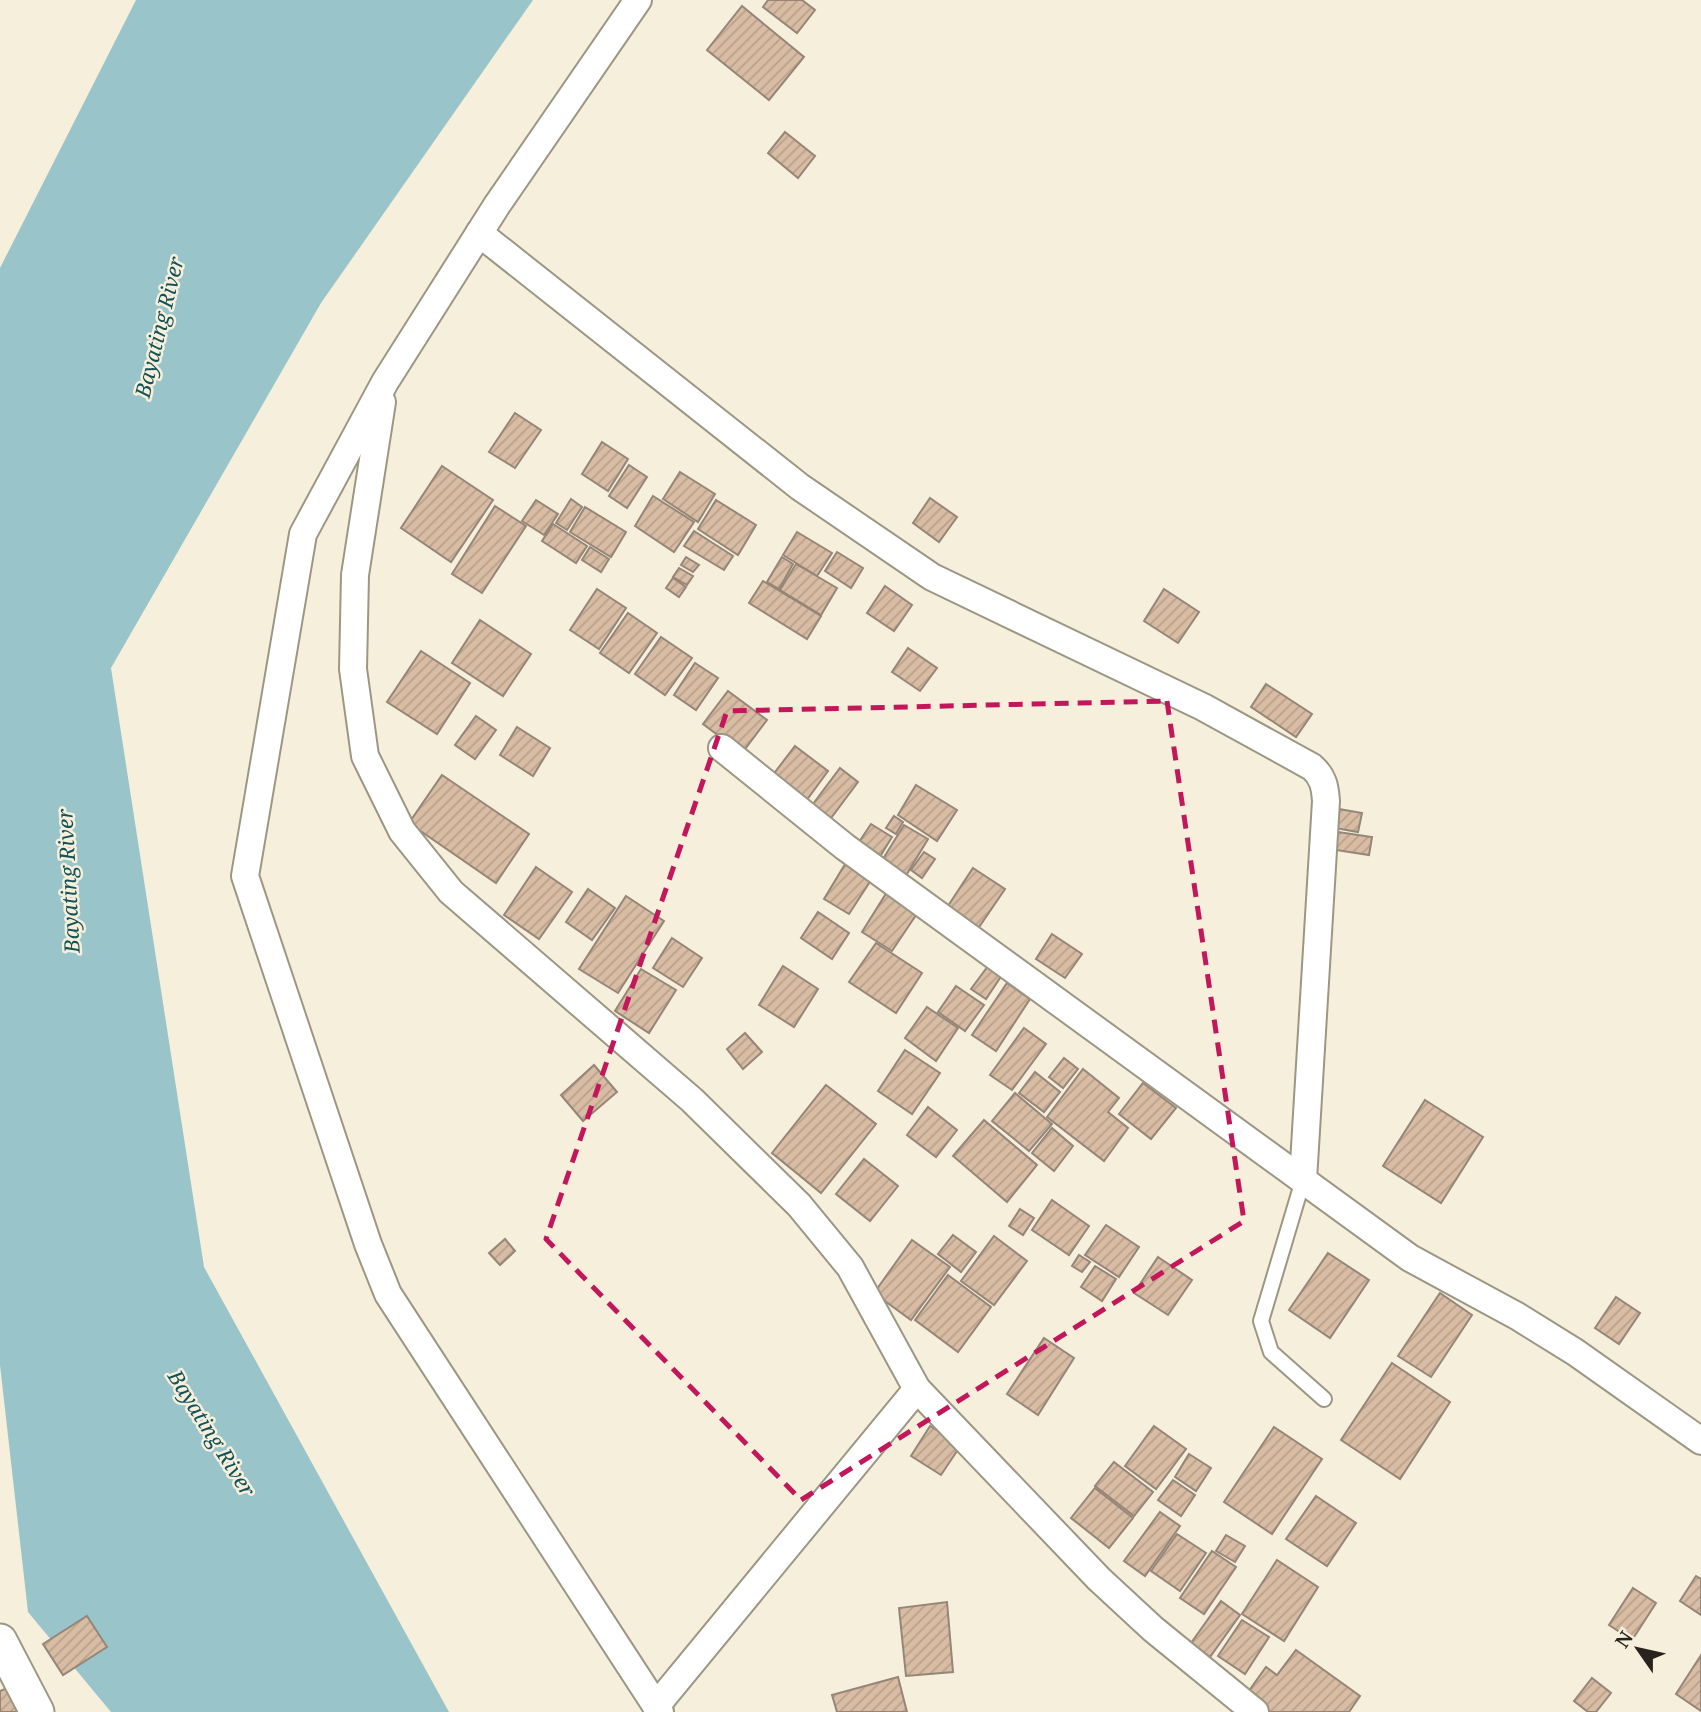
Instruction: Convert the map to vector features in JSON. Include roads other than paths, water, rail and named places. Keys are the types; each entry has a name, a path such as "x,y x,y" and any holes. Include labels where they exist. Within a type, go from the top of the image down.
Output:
{"street":[{"path":"638,0 479,233 385,382 303,534 245,876 368,1244 388,1294 658,1709 917,1389"},
{"path":"479,233 800,487 932,577 1203,707 1320,774 1326,801 1303,1180"},
{"path":"385,382 355,575 353,669 365,756 402,831 451,892 692,1100 799,1205 850,1267 917,1389 1099,1579 1153,1629 1255,1712"},
{"path":"722,748 845,847 1410,1258 1517,1316 1575,1352 1701,1441"},
{"path":"4,1658 37,1712"}],"lane":[{"path":"1303,1180 1261,1321 1271,1352 1324,1399"}],"water":[{"name":"Bayating River","path":"136,0 533,0 321,303 111,668 204,1267 449,1712 111,1712 28,1612 0,1365 0,268"}]}
